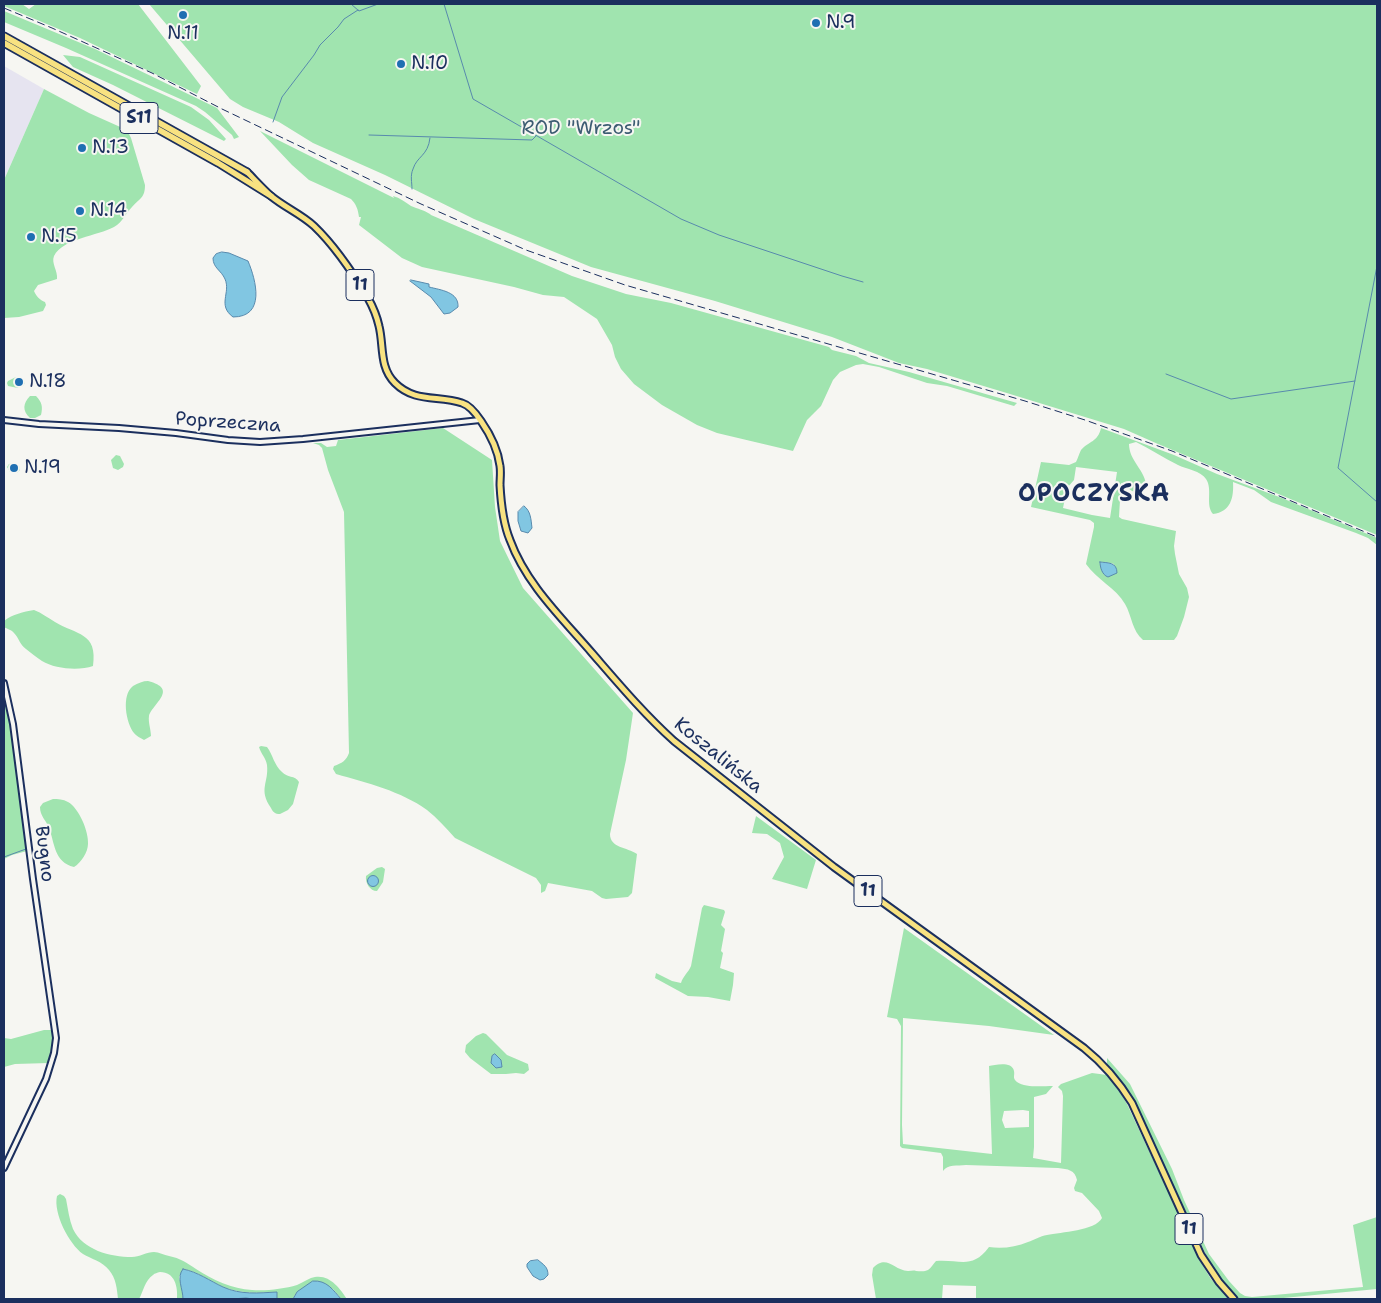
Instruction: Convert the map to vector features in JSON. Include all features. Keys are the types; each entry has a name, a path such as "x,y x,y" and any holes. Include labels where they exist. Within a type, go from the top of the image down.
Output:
{"highway":[{"name":"S11","path":"4,36 247,172"},
{"name":"S11","path":"4,43 218,163 271,196"},
{"name":"11","path":"247,172 271,196 313,225 346,264 375,312 381,337 382,356 389,376 395,383 414,395 464,403 480,420"},
{"name":"Koszalińska","path":"480,420 492,442 499,463 503,513 508,536 520,562 543,596 657,726 674,741 834,867 1053,1025 1096,1058 1111,1073 1125,1092 1140,1120 1202,1255 1214,1276 1234,1299"}],"street":[{"name":"Poprzeczna","path":"4,420 39,424 119,428 260,442 480,420"},
{"name":"Bugno","path":"4,683 13,724 33,879 56,1029 56,1046 50,1069 4,1168"}],"shaded area":[{"path":"4,66 44,89 4,180"}],"green space":[{"path":"4,4 22,4 29,9 36,4 138,4 201,86 197,94 80,38 4,6"},
{"name":"ROD \"Wrzos\"","path":"149,4 1377,4 1377,535 1124,429 927,369 899,363 832,337 715,301 591,267 474,219 385,175 313,143 279,122 243,107 230,99"},
{"path":"4,11 95,49 217,108 239,137 234,139 232,135 196,106 4,22"},
{"path":"63,55 80,57 191,107 209,120 226,139 224,141 73,67"},
{"path":"44,89 89,113 127,130 145,189 142,198 117,225 73,241 59,250 53,259 57,279 38,285 34,291 38,298 45,302 46,305 43,311 19,317 4,318 4,180"},
{"path":"260,131 411,206 572,276 626,294 671,303 829,347 832,350 856,356 869,363 909,372 1017,403 1014,406 863,364 840,372 833,380 821,406 807,420 793,451 717,433 697,425 662,405 634,384 621,369 612,345 597,319 564,297 543,295 422,267 402,258 359,225 361,217 359,217 351,199 309,180"},
{"path":"16,377 24,380 23,386 18,388 8,386 8,381"},
{"path":"30,396 36,396 42,405 41,415 35,418 30,418 25,410 26,401"},
{"path":"443,428 492,460 495,507 500,541 523,588 633,713 626,760 610,834 611,839 616,845 637,854 632,893 628,897 606,899 592,891 548,883 545,891 541,893 541,885 536,878 455,838 434,816 417,803 383,788 336,774 333,769 334,766 345,760 349,753 344,512 322,448 313,443 321,443 327,447 336,446 338,440"},
{"path":"1101,428 1282,498 1377,538 1377,545 1368,538 1356,533 1271,502 1254,490 1233,482 1232,498 1228,507 1219,513 1213,514 1210,506 1209,487 1204,476 1178,465 1136,442 1129,444 1132,456 1143,476 1146,486 1137,493 1121,483 1119,517 1176,531 1175,554 1179,574 1187,588 1189,597 1184,617 1174,640 1143,640 1134,628 1121,598 1086,564 1094,523 1090,520 1031,507 1041,462 1069,465 1076,462 1081,450 1100,433","holes":["1076,467 1117,472 1110,518 1063,508 1067,488 1074,480","1100,562 1114,564 1108,577 1104,574"]},
{"path":"116,455 120,456 124,464 118,470 113,468 111,460"},
{"path":"14,463 20,467 17,473 10,472 7,467 9,464"},
{"path":"34,610 84,636 92,647 94,655 93,666 87,668 67,668 47,664 24,647 13,632 4,627 4,621 7,619"},
{"path":"148,681 157,684 162,688 163,692 162,697 149,716 151,736 144,740 136,735 131,728 127,716 126,702 129,690 133,686 140,682"},
{"path":"4,691 11,724 27,851 4,859"},
{"path":"259,747 267,747 282,772 299,782 293,804 288,810 280,814 273,811 265,796 267,765"},
{"path":"53,799 64,800 72,805 85,827 88,839 87,850 82,860 74,867 67,865 59,857 49,828 41,813 40,807 43,803"},
{"path":"756,816 816,860 807,889 772,879 784,857 780,843 767,834 752,833"},
{"path":"382,867 385,869 383,882 377,891 374,891 368,886 366,876 377,868"},
{"path":"704,905 724,910 725,912 721,925 725,929 720,968 734,973 730,1001 688,996 655,978 656,973 681,983 691,966"},
{"path":"904,928 1054,1035 989,1026 903,1018 903,1144 992,1154 989,1066 1007,1065 1013,1068 1015,1079 1021,1084 1053,1086 1046,1094 1034,1097 1033,1158 1061,1163 1063,1096 1062,1091 1058,1087 1061,1084 1092,1073 1107,1075 1127,1104 1203,1266 1211,1279 1229,1299 976,1299 976,1286 943,1285 942,1299 876,1299 872,1275 873,1268 882,1262 903,1270 925,1271 936,1261 971,1261 977,1259 989,1247 999,1248 1023,1244 1044,1236 1092,1226 1102,1218 1099,1211 1082,1193 1075,1191 1076,1177 1073,1172 1068,1170 1058,1168 966,1165 950,1166 943,1171 943,1157 941,1153 902,1148 900,1146 901,1026 897,1019 887,1017","holes":["1004,1111 1029,1111 1029,1127 1005,1128 1002,1120"]},
{"path":"44,1030 53,1030 53,1045 49,1063 15,1064 4,1067 4,1038 11,1039"},
{"path":"483,1033 507,1055 528,1064 529,1070 524,1074 491,1074 470,1058 465,1052 466,1045 476,1036"},
{"path":"1107,1058 1130,1084 1172,1169 1209,1254 1240,1293 1252,1297 1363,1287 1353,1225 1377,1217 1377,1289 1273,1299 1239,1299 1221,1280 1205,1253 1135,1102 1123,1083 1107,1064"},
{"path":"60,1194 66,1199 73,1229 78,1236 90,1247 106,1254 132,1257 158,1252 180,1259 209,1277 223,1283 245,1289 281,1289 297,1285 311,1278 323,1277 337,1285 347,1299 341,1299 333,1289 310,1288 300,1291 293,1299 277,1299 277,1292 236,1291 184,1269 179,1277 183,1299 177,1299 176,1285 172,1277 160,1272 150,1277 139,1299 118,1299 115,1280 109,1270 100,1262 83,1254 72,1243 63,1228 56,1203 57,1196"}],"water":[{"path":"222,252 248,261 254,278 256,296 254,304 250,311 243,315 233,317 226,308 227,289 225,279 214,264 213,258 216,254"},
{"path":"411,280 429,284 429,287 448,292 456,298 458,307 450,313 444,314 431,297"},
{"path":"524,506 528,510 531,519 532,528 528,533 521,531 518,521 518,512"},
{"path":"1100,562 1114,565 1117,573 1108,577 1104,575"},
{"path":"373,875 379,881 373,887 367,881"},
{"path":"495,1054 501,1060 502,1067 496,1068 491,1063 492,1056"},
{"path":"538,1260 545,1266 548,1272 544,1279 540,1280 533,1276 527,1267 530,1261"},
{"path":"183,1269 199,1274 230,1290 250,1293 277,1292 277,1299 183,1299 180,1276"},
{"path":"313,1281 326,1284 341,1299 293,1299 297,1292"}],"waterway":[{"path":"351,4 359,11 378,4"},
{"path":"444,4 473,99 681,219 719,235 863,282"},
{"path":"273,122 282,97 320,45 344,19 358,10"},
{"path":"369,135 532,140 536,136"},
{"path":"412,189 411,177 413,169 427,149 430,138"},
{"path":"1377,266 1338,468 1377,502"},
{"path":"1166,374 1231,399 1355,381"},
{"path":"4,857 26,849"}],"railway":[{"path":"4,8 152,73 222,109 421,204 526,250 625,285 1085,420 1172,451 1377,537"}],"place":[{"name":"N.11","path":"183,15"},
{"name":"N.9","path":"816,23"},
{"name":"N.10","path":"401,64"},
{"name":"N.13","path":"82,148"},
{"name":"N.14","path":"80,211"},
{"name":"N.15","path":"31,237"},
{"name":"N.18","path":"19,382"},
{"name":"N.19","path":"14,468"}],"district":[{"name":"OPOCZYSKA","path":"1094,495"}]}
